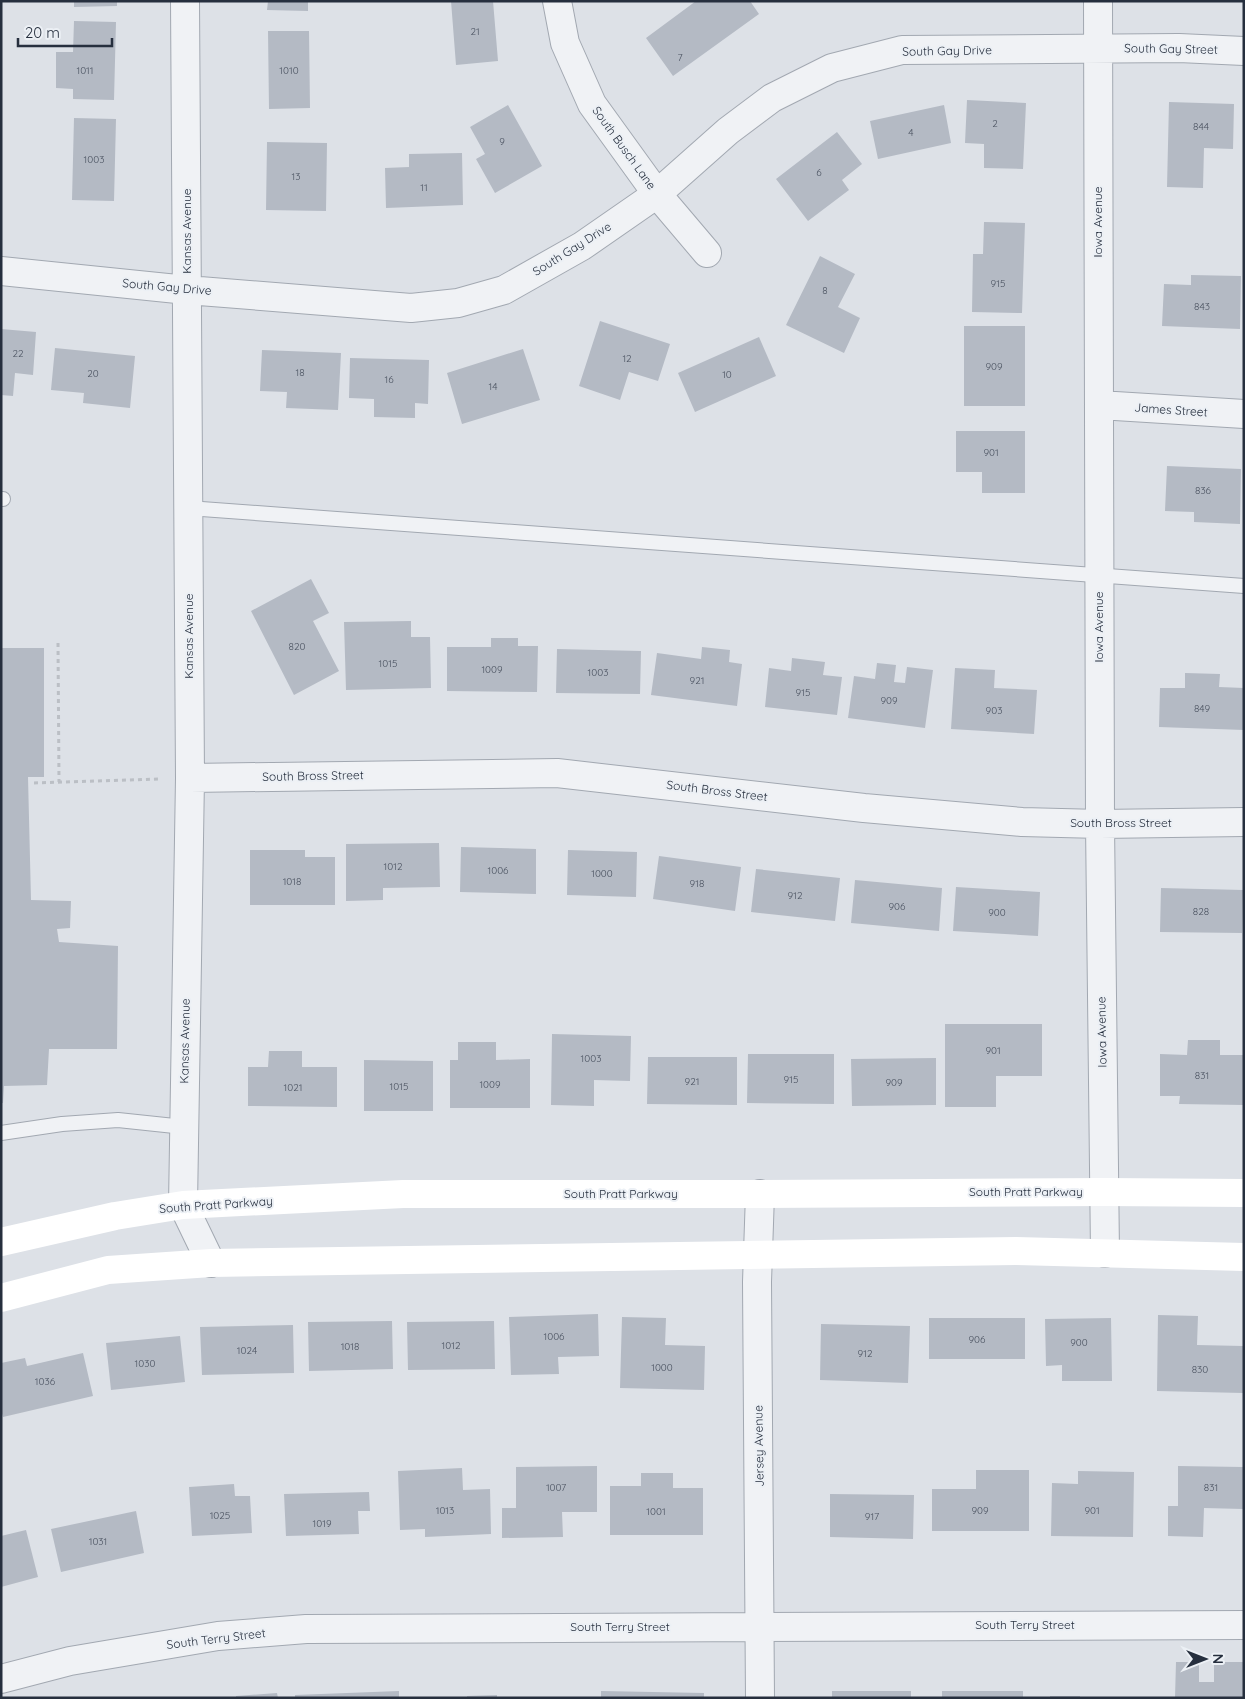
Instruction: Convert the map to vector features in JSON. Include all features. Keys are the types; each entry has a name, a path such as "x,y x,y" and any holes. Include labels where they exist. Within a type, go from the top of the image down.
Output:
{"street":[{"name":"Kansas Avenue","path":"186,1 190,778 183,1205 211,1264"},
{"name":"South Busch Lane","path":"557,1 565,43 592,104 657,194 707,253"},
{"name":"Iowa Avenue","path":"1098,1 1100,824 1105,1253"},
{"name":"South Gay Drive","path":"1,271 187,290 411,308 458,303 504,290 582,246 657,194 728,131 772,98 832,68 902,50 1098,48"},
{"name":"South Gay Street","path":"1098,48 1179,48 1244,51"},
{"name":"James Street","path":"1099,405 1244,414"},
{"name":"South Bross Street","path":"190,778 557,773 864,808 1022,822 1100,824 1244,822"},
{"name":"South Pratt Parkway","path":"1,1242 115,1216 183,1205 403,1194 1244,1193"},
{"name":"Jersey Avenue","path":"760,1194 758,1255 760,1698"},
{"path":"1,1298 108,1270 211,1264 1016,1251 1244,1257"},
{"name":"South Terry Street","path":"1,1679 70,1661 218,1636 306,1629 1244,1625"}],"lane":[{"path":"188,508 1244,586"},
{"path":"1,1133 62,1124 118,1120 184,1127"}],"path":[{"path":"58,643 59,782"},
{"path":"34,783 190,778"}],"building":[{"path":"74,1 117,1 117,6 74,7"},
{"path":"268,1 308,1 308,11 267,10"},
{"path":"451,1 493,1 498,61 456,65"},
{"path":"696,1 750,1 759,14 673,76 646,38"},
{"path":"74,21 116,22 114,100 73,99 73,89 56,88 56,52 73,52"},
{"path":"268,31 309,31 310,108 269,109"},
{"path":"967,100 1026,103 1023,169 984,168 984,144 965,143"},
{"path":"1169,102 1234,104 1233,149 1204,148 1203,188 1167,187"},
{"path":"508,105 542,166 495,193 476,159 485,154 470,127"},
{"path":"944,105 951,143 878,159 870,121"},
{"path":"74,118 116,119 114,201 72,200"},
{"path":"837,132 862,164 842,180 849,190 808,221 776,179"},
{"path":"267,142 327,143 326,211 266,210"},
{"path":"462,153 463,205 386,208 385,168 409,167 409,154"},
{"path":"984,222 1025,223 1022,313 972,312 973,254 983,254"},
{"path":"820,256 855,274 838,307 860,318 844,353 786,325"},
{"path":"1191,275 1241,276 1240,329 1162,326 1164,284 1191,285"},
{"path":"600,321 670,344 658,381 629,372 620,400 579,386"},
{"path":"964,326 1025,326 1025,406 964,406"},
{"path":"1,329 36,332 33,375 15,373 13,396 1,395"},
{"path":"759,337 776,376 695,412 678,373"},
{"path":"55,348 135,356 130,408 83,403 84,393 51,390"},
{"path":"523,349 540,400 462,424 447,373"},
{"path":"262,350 341,353 338,410 286,408 287,392 260,391"},
{"path":"350,358 429,360 428,404 415,403 415,418 374,417 374,399 349,398"},
{"path":"956,431 1025,431 1025,493 982,493 982,472 956,472"},
{"path":"1167,466 1241,469 1240,524 1194,522 1194,512 1165,511"},
{"path":"311,579 329,613 313,621 339,671 294,695 251,611"},
{"path":"411,621 411,637 430,637 431,688 346,690 344,622"},
{"path":"491,638 518,638 518,646 538,646 537,692 447,691 447,647 491,647"},
{"path":"702,647 730,650 729,662 742,664 737,706 651,695 657,653 701,659"},
{"path":"1,648 44,648 44,777 28,777 31,900 71,901 70,928 57,929 59,942 118,946 117,1049 49,1049 47,1085 4,1086 3,1103 1,1103"},
{"path":"557,649 641,651 640,694 556,693"},
{"path":"792,658 825,662 823,675 842,677 837,715 765,707 769,668 791,671"},
{"path":"877,663 896,665 894,682 905,683 907,667 933,670 925,728 848,718 854,676 875,679"},
{"path":"955,668 995,670 994,688 1037,690 1034,734 951,729"},
{"path":"1185,673 1220,674 1219,687 1244,688 1244,730 1159,727 1160,688 1185,688"},
{"path":"439,843 440,887 383,888 383,900 346,901 346,844"},
{"path":"461,847 536,849 536,894 460,892"},
{"path":"250,850 305,850 305,857 335,857 335,905 250,905"},
{"path":"568,850 637,852 636,897 567,895"},
{"path":"659,856 741,867 735,911 653,899"},
{"path":"756,869 840,878 835,921 751,912"},
{"path":"855,880 942,888 939,931 851,923"},
{"path":"956,887 1040,892 1038,936 953,931"},
{"path":"1161,888 1243,890 1242,933 1160,932"},
{"path":"945,1024 1042,1024 1042,1076 996,1076 996,1107 945,1107"},
{"path":"552,1034 631,1036 630,1081 594,1080 594,1106 551,1105"},
{"path":"1188,1040 1220,1040 1220,1055 1244,1055 1244,1105 1179,1104 1180,1096 1160,1096 1160,1054 1187,1055"},
{"path":"458,1042 496,1042 496,1060 530,1059 530,1108 450,1108 450,1060 458,1060"},
{"path":"269,1051 302,1051 302,1067 337,1067 337,1107 248,1106 248,1067 268,1067"},
{"path":"748,1054 834,1054 834,1104 747,1103"},
{"path":"648,1057 737,1057 737,1105 647,1104"},
{"path":"936,1058 936,1105 852,1106 851,1059"},
{"path":"364,1060 433,1061 433,1111 364,1111"},
{"path":"598,1314 599,1356 558,1357 559,1374 511,1375 509,1317"},
{"path":"1158,1315 1198,1316 1197,1345 1243,1346 1243,1393 1157,1391"},
{"path":"622,1317 666,1318 665,1345 705,1346 704,1390 620,1388"},
{"path":"929,1318 1025,1318 1025,1359 929,1359"},
{"path":"1111,1318 1112,1381 1062,1381 1062,1365 1046,1366 1045,1319"},
{"path":"392,1321 393,1369 309,1371 308,1322"},
{"path":"494,1321 495,1369 408,1370 407,1322"},
{"path":"821,1324 910,1326 908,1383 820,1380"},
{"path":"293,1325 294,1373 202,1375 200,1327"},
{"path":"180,1336 185,1382 111,1390 106,1343"},
{"path":"83,1353 93,1396 3,1417 1,1410 1,1363 25,1358 27,1366"},
{"path":"597,1466 597,1512 562,1512 563,1537 502,1538 502,1508 516,1508 516,1467"},
{"path":"1178,1466 1243,1467 1243,1509 1204,1508 1203,1537 1168,1536 1168,1506 1178,1506"},
{"path":"462,1468 463,1490 490,1489 491,1534 425,1537 425,1529 400,1530 398,1471"},
{"path":"976,1470 1029,1470 1029,1531 932,1531 932,1489 976,1489"},
{"path":"1078,1471 1134,1472 1133,1537 1051,1536 1052,1483 1078,1484"},
{"path":"641,1473 673,1473 673,1488 703,1488 703,1535 610,1535 610,1486 641,1486"},
{"path":"234,1484 235,1496 250,1496 252,1533 192,1536 189,1487"},
{"path":"369,1492 370,1511 358,1511 359,1534 286,1536 284,1494"},
{"path":"830,1494 914,1495 913,1539 830,1537"},
{"path":"136,1511 144,1553 61,1572 51,1529"},
{"path":"26,1530 38,1577 1,1587 1,1536"},
{"path":"1176,1662 1199,1662 1199,1682 1214,1682 1214,1662 1244,1662 1244,1698 1175,1698"},
{"path":"399,1691 399,1698 295,1698 295,1695"},
{"path":"601,1691 704,1693 704,1698 601,1698"},
{"path":"832,1691 911,1691 911,1698 832,1698"},
{"path":"942,1691 1023,1691 1023,1698 942,1698"},
{"path":"277,1693 278,1698 236,1698 236,1696"},
{"path":"497,1695 497,1698 467,1698 467,1696"},
{"path":"1050,1696 1080,1696 1080,1698 1050,1698"}]}
